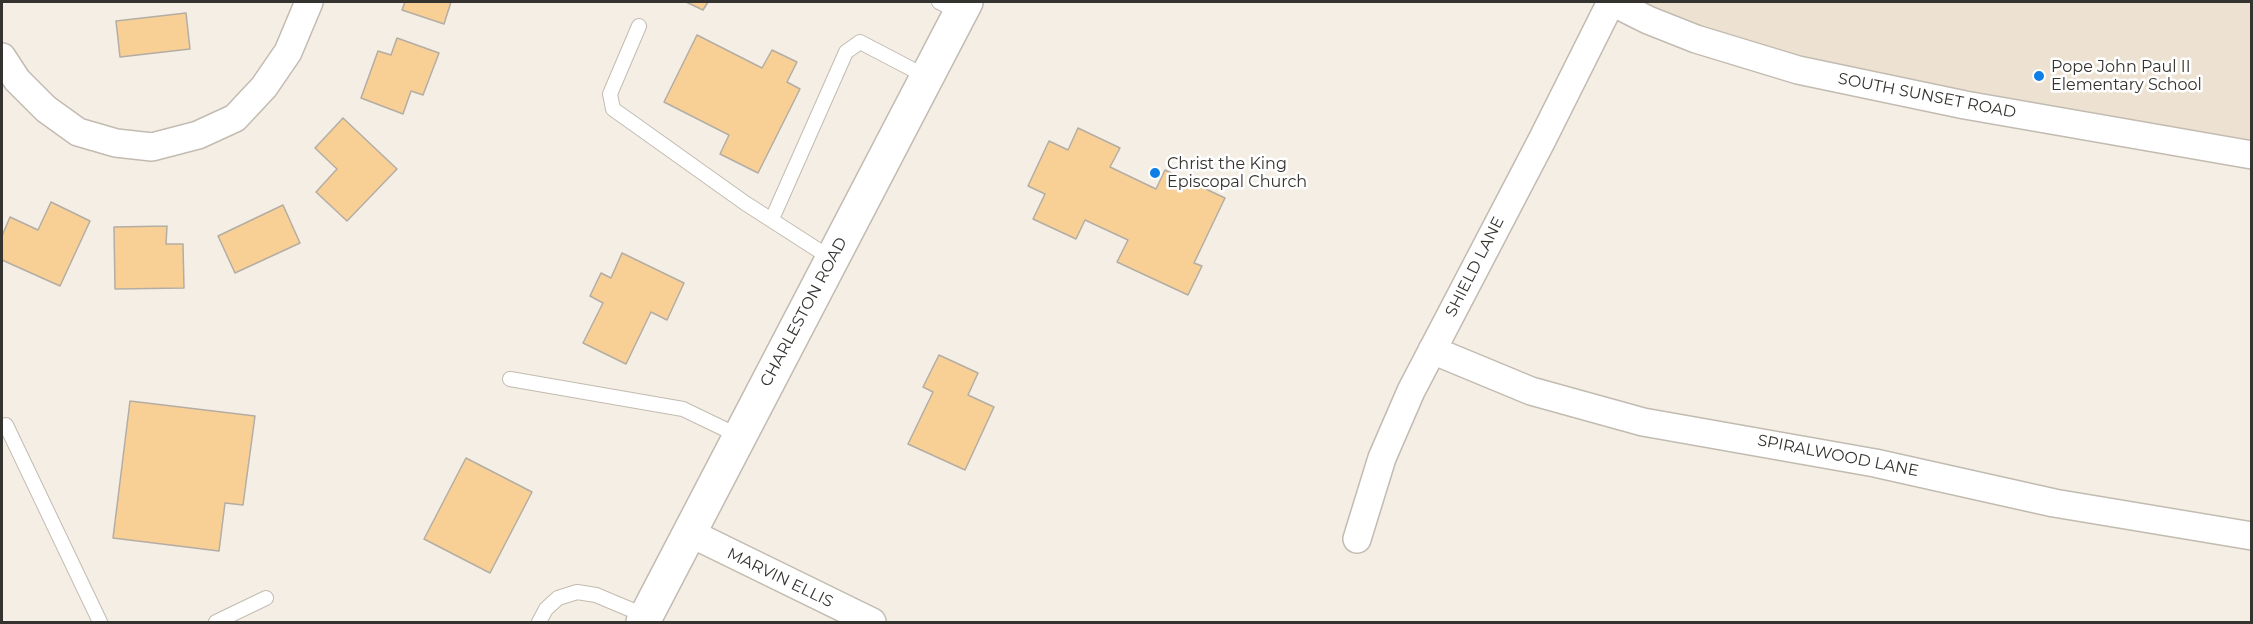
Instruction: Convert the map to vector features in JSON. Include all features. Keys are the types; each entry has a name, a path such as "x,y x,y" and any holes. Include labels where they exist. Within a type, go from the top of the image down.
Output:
{"street":[{"path":"2,57 17,80 46,109 78,132 116,143 152,147 198,135 235,117 264,87 288,52 309,2"},
{"name":"SOUTH SUNSET ROAD","path":"1611,2 1696,39 1798,70 1965,105 2252,155"},
{"name":"SHIELD LANE","path":"1357,539 1382,458 1431,350 1542,140 1611,2"},
{"name":"CHARLESTON ROAD","path":"644,619 927,77 955,5"},
{"name":"SPIRALWOOD LANE","path":"1431,350 1531,391 1643,422 1875,463 2054,503 2252,536"},
{"name":"MARVIN ELLIS","path":"688,532 872,622"}],"lane":[{"path":"639,26 610,94 613,109 746,203 832,259"},
{"path":"772,219 846,52 860,42 927,77"},
{"path":"510,379 683,409 739,436"},
{"path":"6,425 100,622"},
{"path":"539,622 546,609 558,598 577,592 596,595 644,619"},
{"path":"216,622 266,598"}],"shaded area":[{"name":"Pope John Paul II Elementary School","path":"1612,2 2251,2 2251,158 1854,82"}],"building":[{"path":"405,2 451,2 444,24 402,10"},
{"path":"686,2 708,2 703,10"},
{"path":"186,13 190,49 120,57 116,21"},
{"path":"697,35 762,68 772,50 797,62 787,82 800,89 758,173 720,154 729,135 664,102"},
{"path":"397,38 439,53 423,95 411,91 403,114 361,98 378,51 391,55"},
{"path":"343,118 397,169 347,221 316,192 337,169 315,148"},
{"path":"1078,128 1120,148 1110,167 1156,189 1165,170 1225,198 1194,263 1202,266 1188,295 1117,262 1128,240 1085,220 1076,239 1033,219 1045,194 1028,186 1049,141 1068,150"},
{"path":"51,202 90,221 60,286 2,260 2,236 10,217 38,230"},
{"path":"283,205 300,243 235,273 218,236"},
{"path":"167,226 166,244 183,244 184,288 115,289 114,227"},
{"path":"622,253 684,283 667,320 651,312 626,364 583,343 603,303 590,296 601,273 611,278"},
{"path":"939,355 978,373 968,395 994,407 965,470 908,444 933,392 923,387"},
{"path":"130,401 255,416 243,505 225,503 219,551 113,538"},
{"path":"466,458 532,492 490,573 424,539"}],"place":[{"name":"Pope John Paul II Elementary School","path":"2039,76"},
{"name":"Christ the King Episcopal Church","path":"1155,173"}]}
